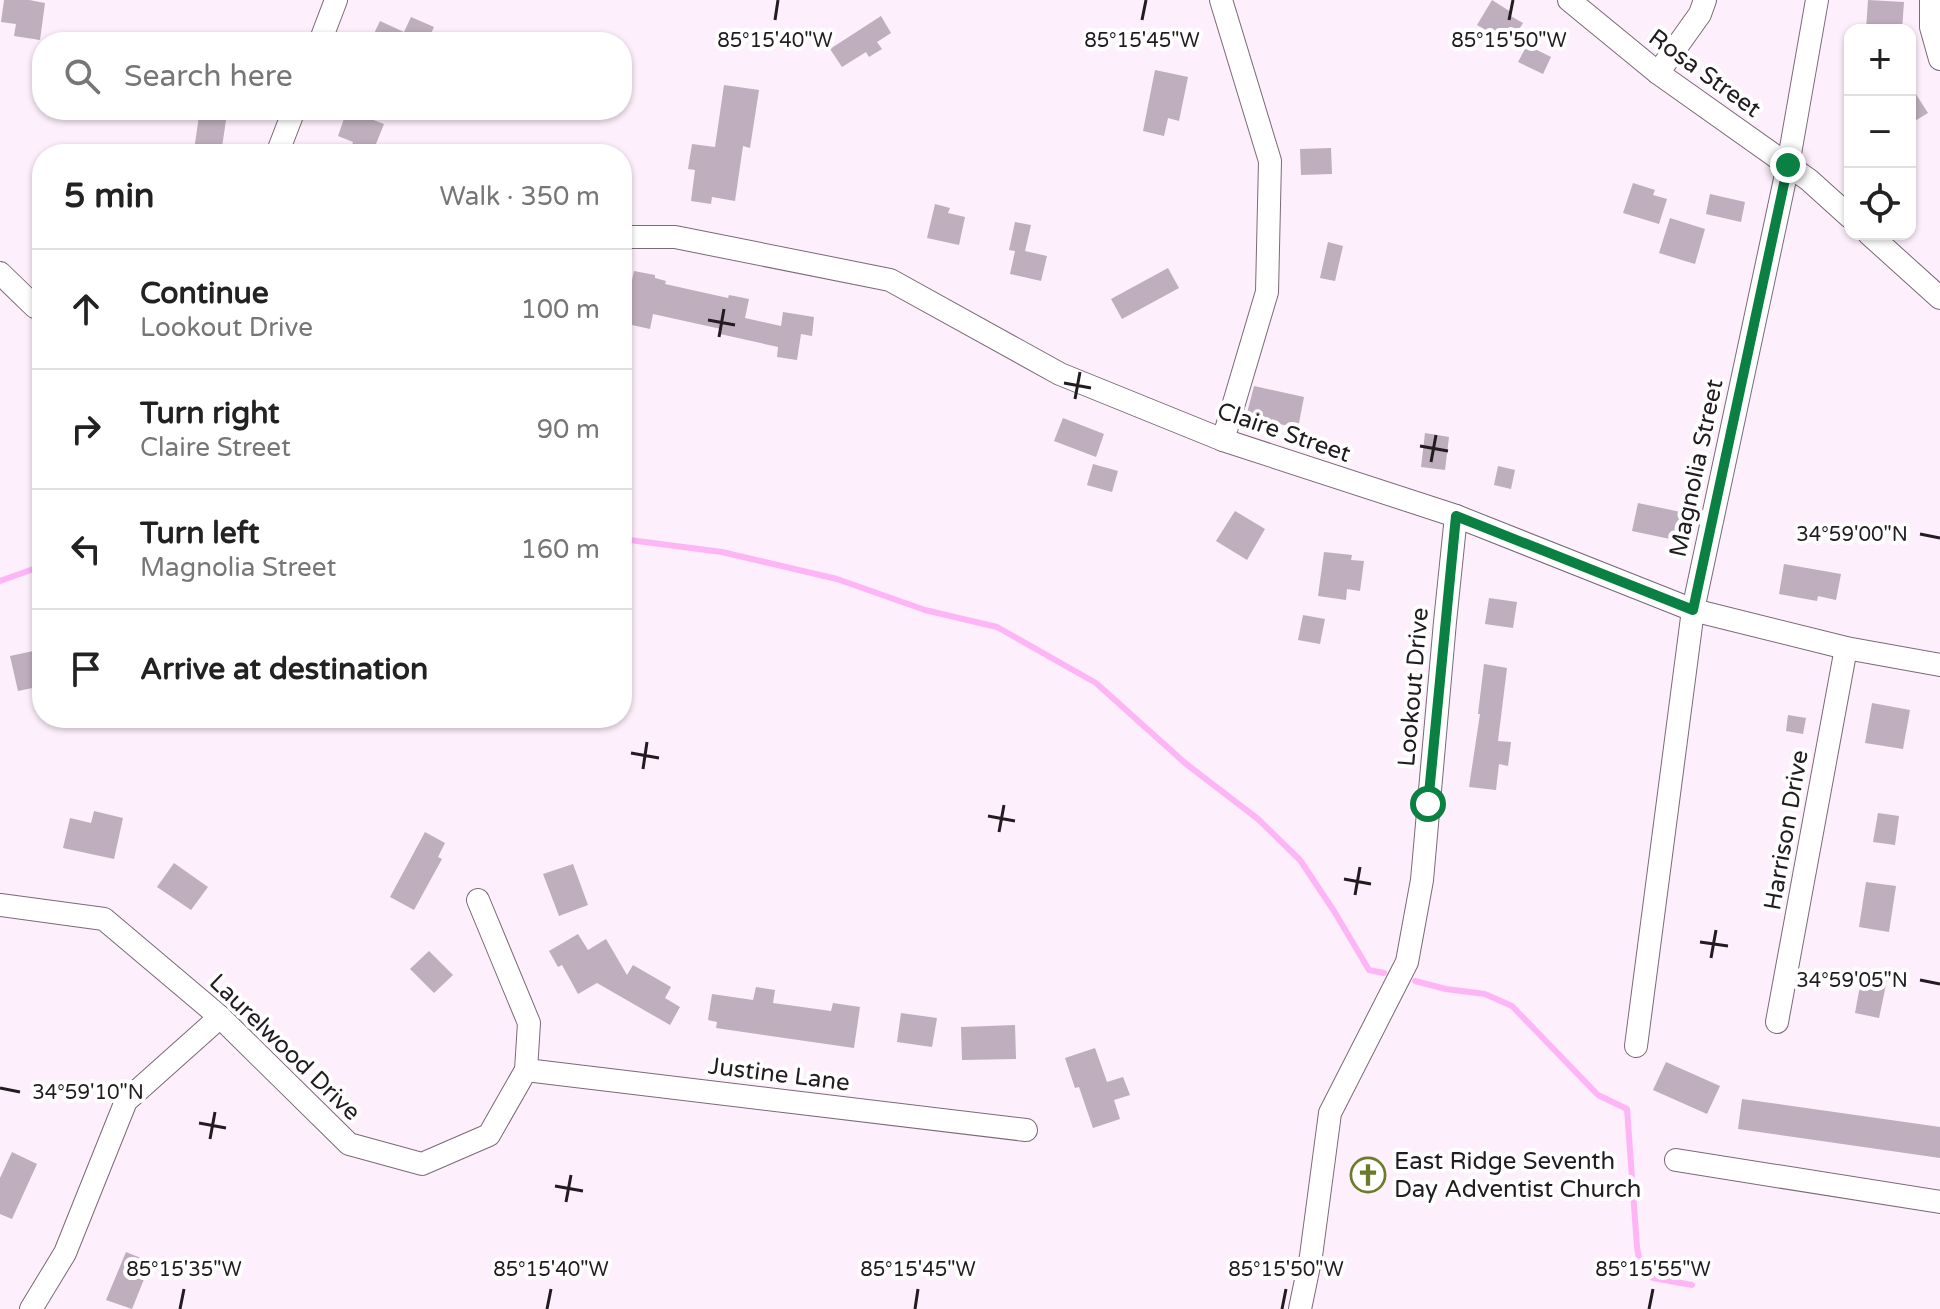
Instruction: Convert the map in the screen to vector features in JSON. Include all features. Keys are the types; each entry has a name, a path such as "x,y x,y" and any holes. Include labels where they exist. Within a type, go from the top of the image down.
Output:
{"street":[{"path":"324,32 336,0"},
{"path":"1221,0 1270,161 1267,292 1223,440"},
{"name":"Rosa Street","path":"1569,0 1658,73 1809,180 1844,212"},
{"path":"1658,73 1700,14 1705,0"},
{"name":"Magnolia Street","path":"1636,1046 1693,610 1788,165 1817,0"},
{"path":"1931,0 1931,27 1940,59"},
{"path":"281,144 290,120"},
{"name":"Claire Street","path":"632,237 675,237 890,280 1060,374 1223,440 1456,516 1693,610 1846,648 1940,665"},
{"path":"1876,240 1940,298"},
{"path":"0,273 32,304"},
{"name":"Lookout Drive","path":"1300,1309 1311,1256 1330,1113 1407,962 1422,880 1456,516"},
{"name":"Harrison Drive","path":"1777,1022 1846,648"},
{"name":"Laurelwood Drive","path":"0,905 104,919 220,1017 349,1144 422,1164 489,1135 526,1070 529,1023 478,900"},
{"path":"31,1309 65,1253 126,1101 220,1017"},
{"name":"Justine Lane","path":"526,1070 1026,1130"},
{"path":"1676,1160 1940,1202"}],"building":[{"path":"4,0 45,3 41,32 32,32 32,39 14,36 16,24 1,22"},
{"path":"1492,0 1523,23 1510,44 1477,25"},
{"path":"1868,0 1904,2 1902,24 1866,24"},
{"path":"881,16 891,33 877,42 882,49 869,57 866,52 842,67 830,49"},
{"path":"411,17 434,27 432,32 404,32"},
{"path":"380,21 404,32 375,32"},
{"path":"1527,45 1551,57 1543,74 1518,62"},
{"path":"1155,70 1188,77 1179,121 1168,118 1164,136 1143,131"},
{"path":"724,85 759,90 750,148 743,146 735,201 712,197 711,204 691,201 695,170 688,169 692,144 715,147"},
{"path":"1916,94 1928,113 1916,120"},
{"path":"198,120 226,120 222,144 195,144"},
{"path":"344,120 373,120 384,124 376,144 352,144 338,136"},
{"path":"1331,148 1332,174 1301,175 1300,149"},
{"path":"1633,183 1655,190 1653,195 1667,199 1659,224 1623,213"},
{"path":"1710,194 1745,202 1741,222 1706,214"},
{"path":"935,204 950,208 948,213 965,217 959,245 927,238"},
{"path":"1670,218 1705,229 1695,264 1659,253"},
{"path":"1015,222 1031,225 1025,251 1047,256 1041,281 1010,274 1015,251 1009,250"},
{"path":"1328,242 1343,246 1335,281 1320,278"},
{"path":"1168,268 1179,288 1122,319 1111,299"},
{"path":"634,271 655,275 655,278 666,281 665,284 728,298 729,295 749,299 745,318 781,326 783,312 814,317 812,336 801,334 797,360 777,357 778,347 720,334 721,329 653,314 650,329 632,325"},
{"path":"1254,386 1304,397 1298,428 1246,417"},
{"path":"1063,418 1104,434 1096,457 1054,441"},
{"path":"1425,433 1449,437 1445,470 1421,467"},
{"path":"1093,464 1118,471 1112,492 1087,485"},
{"path":"1498,466 1515,470 1511,489 1494,485"},
{"path":"1638,503 1695,515 1689,543 1632,531"},
{"path":"1235,511 1265,529 1247,560 1216,541"},
{"path":"1324,552 1352,555 1351,560 1364,561 1360,591 1347,589 1346,600 1318,596"},
{"path":"1784,564 1841,574 1836,600 1818,596 1817,601 1779,594"},
{"path":"1489,598 1517,602 1513,628 1485,624"},
{"path":"1303,615 1325,619 1320,644 1298,640"},
{"path":"32,651 32,688 18,691 10,656"},
{"path":"1484,664 1507,668 1498,741 1511,742 1508,766 1499,764 1496,790 1469,787"},
{"path":"1872,703 1910,710 1903,749 1865,743"},
{"path":"1788,715 1806,718 1803,734 1786,731"},
{"path":"94,811 123,818 114,859 63,848 70,818 91,823"},
{"path":"1878,813 1899,816 1895,845 1873,842"},
{"path":"425,832 445,843 438,857 442,859 414,910 390,897"},
{"path":"174,863 208,887 191,910 157,887"},
{"path":"573,864 588,905 559,916 543,874"},
{"path":"1866,882 1896,886 1889,932 1859,927"},
{"path":"578,934 588,950 606,939 627,975 633,965 671,987 665,998 680,1007 670,1025 597,983 578,994 562,965 558,967 549,951"},
{"path":"429,951 453,975 434,993 410,969"},
{"path":"1862,975 1887,980 1879,1018 1855,1013"},
{"path":"756,987 775,990 773,1003 831,1011 833,1003 860,1007 854,1048 716,1028 717,1022 708,1020 712,994 753,1000"},
{"path":"901,1013 937,1018 932,1047 897,1042"},
{"path":"1015,1025 1016,1059 962,1060 961,1027"},
{"path":"1095,1048 1107,1082 1123,1077 1130,1095 1114,1100 1120,1119 1093,1128 1065,1058"},
{"path":"1666,1062 1720,1086 1707,1114 1653,1090"},
{"path":"1742,1099 1940,1127 1940,1158 1738,1129"},
{"path":"12,1152 37,1164 12,1219 0,1214 0,1178"},
{"path":"126,1252 151,1262 132,1309 106,1300"}],"waterway":[{"path":"632,540 722,552 837,579 925,610 997,627 1096,683 1185,763 1258,819 1300,860 1369,970 1384,973"},
{"path":"0,581 32,570"},
{"path":"1415,981 1485,994 1512,1006 1598,1095 1627,1109 1641,1270 1653,1278 1692,1285"}],"place":[{"name":"East Ridge Seventh Day Adventist Church","path":"1368,1175"}],"route":[{"path":"1428,804 1456,516 1693,610 1788,165"}]}
